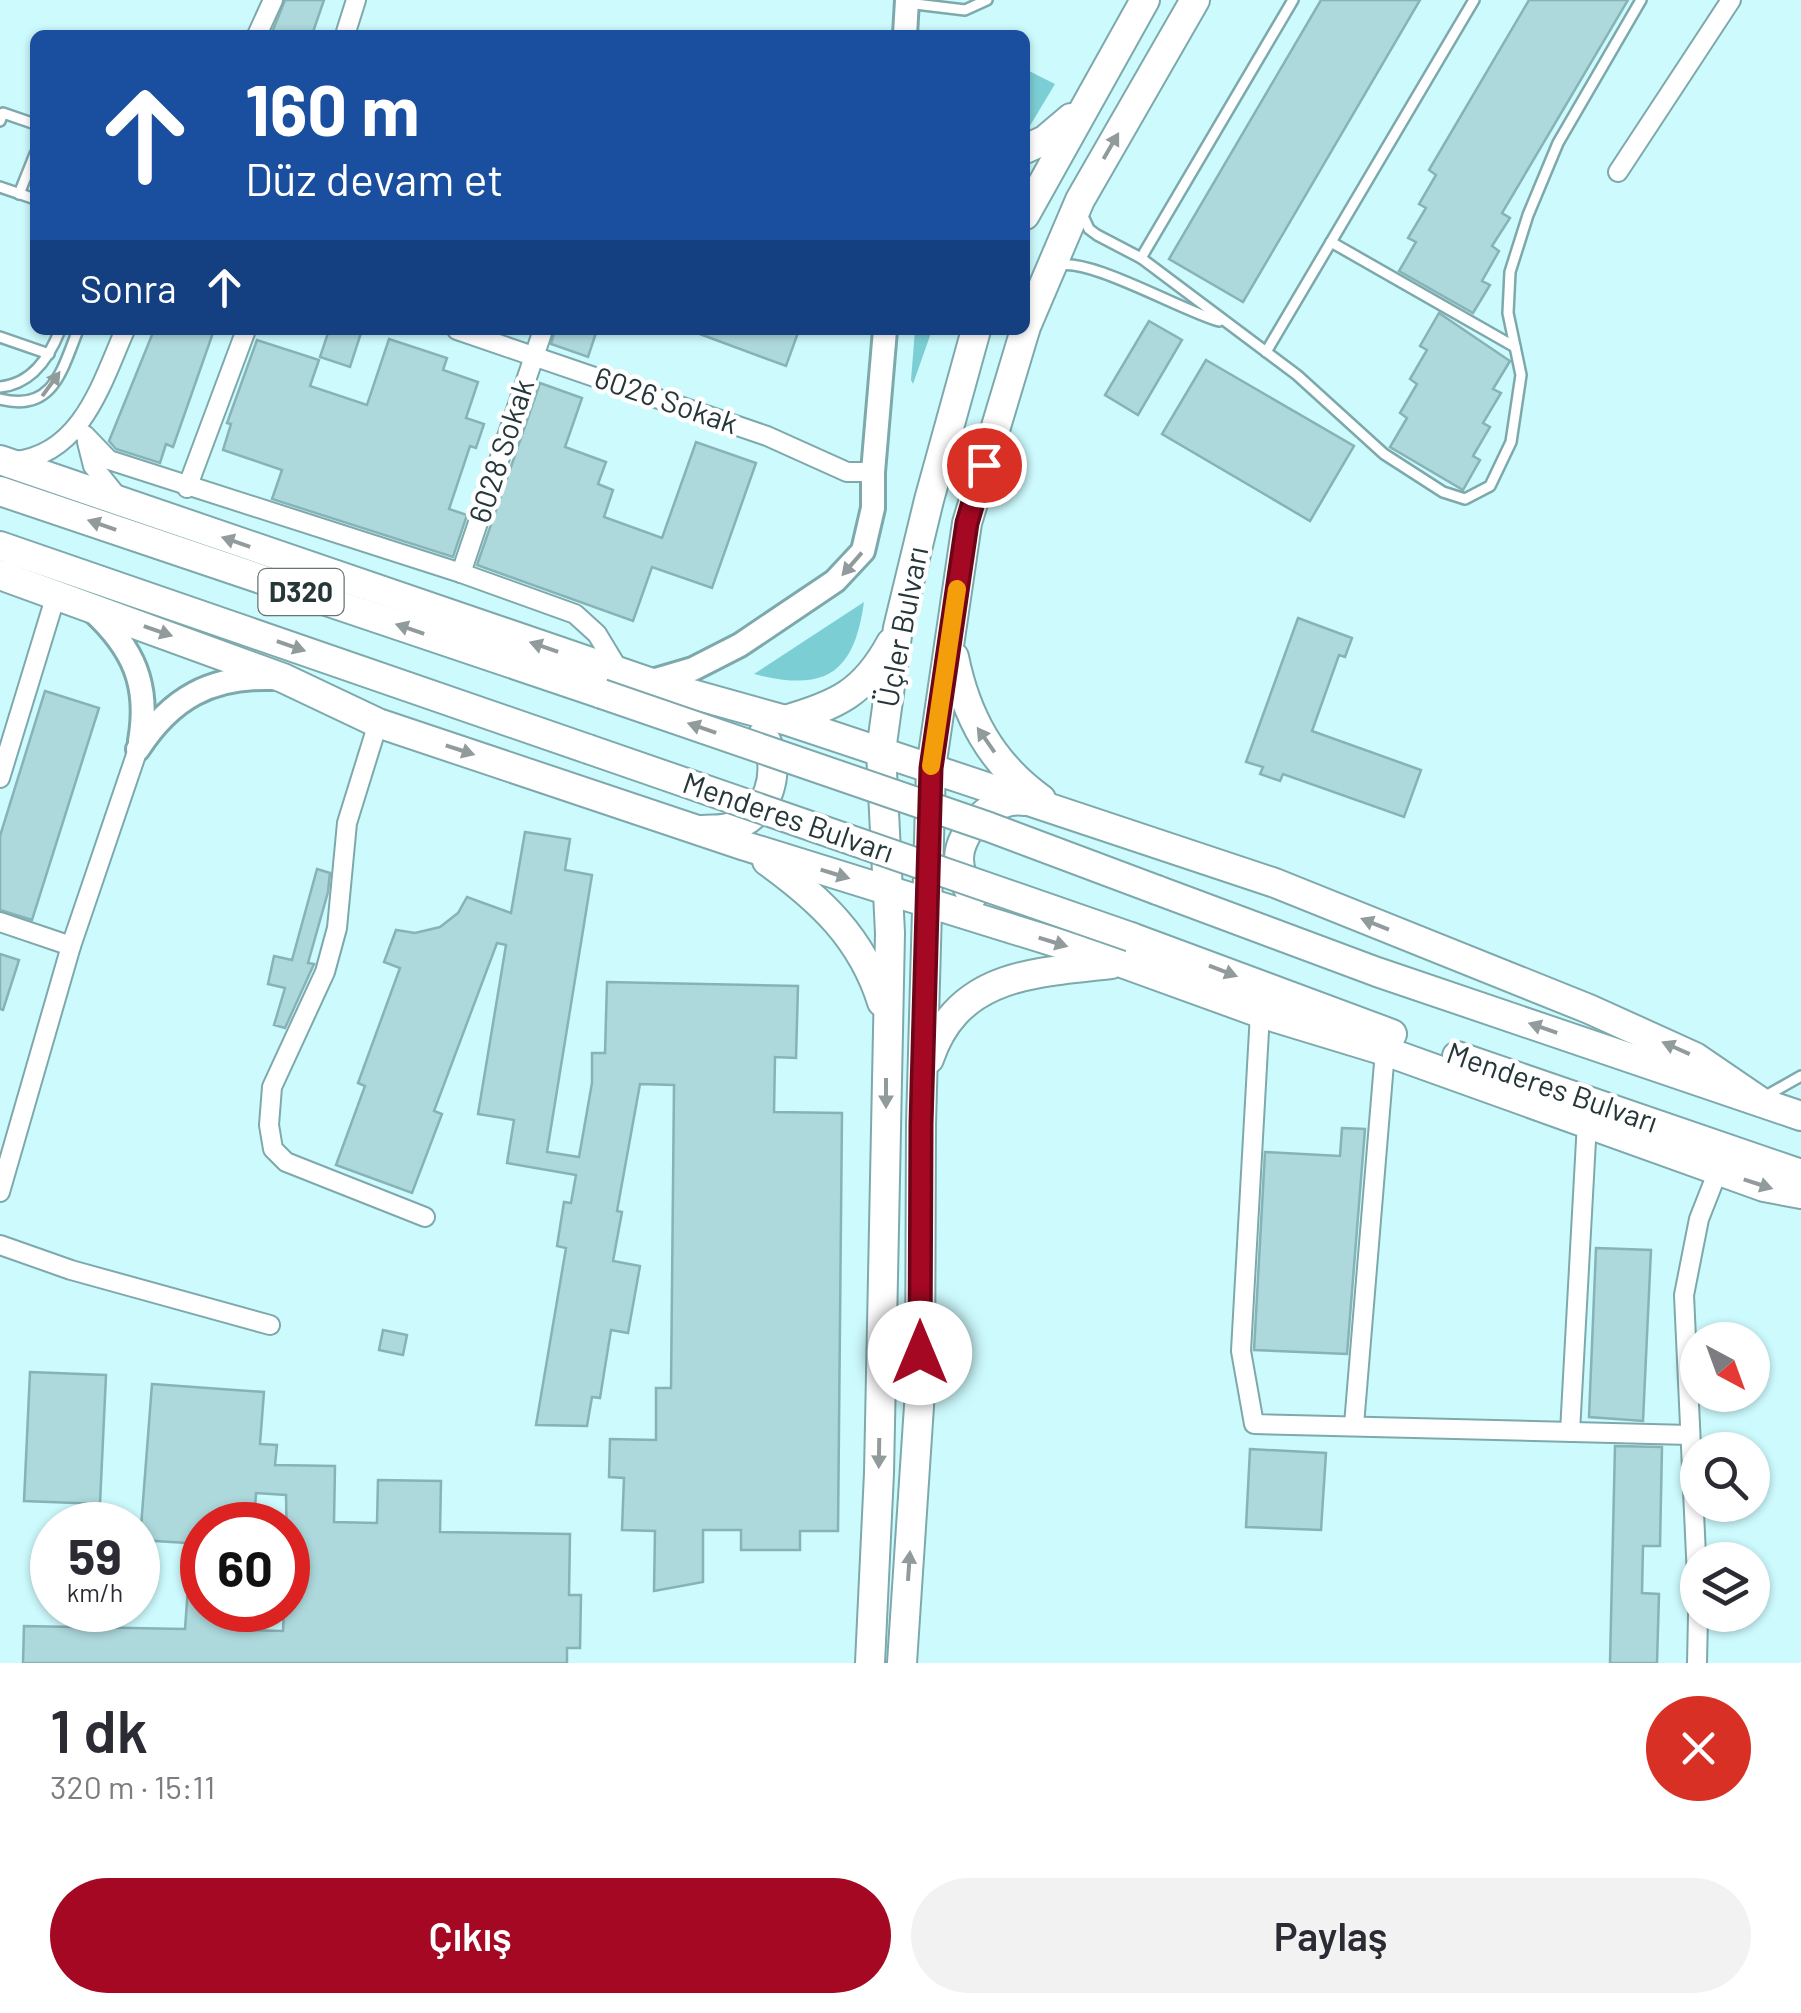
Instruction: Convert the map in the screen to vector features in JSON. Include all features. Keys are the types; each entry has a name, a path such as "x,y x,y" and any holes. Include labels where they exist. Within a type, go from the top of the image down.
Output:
{"main road":[{"path":"1030,207 1146,0"},
{"name":"Üçler Bulvarı","path":"1030,317 1080,200 1195,0"},
{"path":"1030,147 1044,140 1083,107"},
{"name":"Üçler Bulvarı","path":"870,1663 879,1472 890,891 881,752 898,628 975,335"},
{"name":"Üçler Bulvarı","path":"902,1663 920,1391 931,768 967,523 1023,335"},
{"path":"2,461 120,500 611,683 649,682 784,720 1275,884 1589,1009 1696,1057 1758,1100"},
{"name":"Menderes Bulvarı","path":"0,491 611,683 1377,972 1801,1116"},
{"name":"Menderes Bulvarı","path":"0,546 588,749 1126,950 1364,1025 1723,1159 1801,1174"},
{"path":"0,560 56,594"},
{"path":"0,575 283,678 378,724 999,926 1126,950 1260,1012 1587,1122 1723,1159 1764,1187 1801,1194"},
{"path":"784,720 836,704 859,688 880,662 898,628"},
{"path":"949,636 962,696 978,729 1024,787 1054,809"},
{"path":"701,830 730,828 750,818 774,780 774,760 768,743 743,711"},
{"path":"999,926 975,902 960,871 960,844 994,807 1017,800 1054,809"},
{"path":"745,846 827,908 844,926 866,963 887,1020"},
{"path":"924,1075 946,1022 990,986 1126,950"}],"street":[{"path":"259,30 272,0"},
{"path":"347,30 356,0"},
{"path":"1618,172 1730,0"},
{"path":"905,30 907,1"},
{"path":"120,500 93,466 86,426 122,335"},
{"path":"187,488 244,335"},
{"name":"6026 Sokak","path":"472,335 767,436 847,472 873,472"},
{"name":"6028 Sokak","path":"462,573 541,335"},
{"path":"649,682 714,660 789,614 846,572 863,551 868,539 885,335"},
{"path":"873,472 893,418 898,335"},
{"path":"2,461 25,460 86,426"},
{"path":"86,426 108,460 462,573 575,614 597,634 611,683"},
{"path":"0,778 56,594"},
{"path":"0,1192 71,946 138,749 144,699 138,674 112,629 90,608"},
{"path":"138,749 156,722 185,697 235,680 283,678"},
{"path":"378,724 347,823 336,928 304,1023 272,1088 269,1125 273,1149 286,1162 425,1218"},
{"path":"0,922 71,946"},
{"path":"1260,1012 1241,1352 1254,1424 1680,1435"},
{"path":"1354,1425 1385,1051"},
{"path":"1570,1432 1587,1122"},
{"path":"1690,1432 1684,1295 1698,1219 1723,1159"},
{"path":"0,1245 71,1270 270,1325"},
{"path":"1698,1632 1698,1663"}],"lane":[{"path":"907,1 965,10 986,0"},
{"path":"1141,258 1293,0"},
{"path":"1266,352 1474,0"},
{"path":"1080,200 1080,212 1090,229 1141,258 1297,375 1384,454 1442,492 1466,499 1490,486 1510,442 1520,375 1508,313 1510,272 1528,215 1558,144 1642,0"},
{"path":"1,113 30,122"},
{"path":"19,194 30,166"},
{"path":"0,187 30,197"},
{"path":"1331,242 1515,347"},
{"path":"1047,274 1067,262 1075,264 1121,279 1192,313 1226,323"},
{"path":"0,387 15,386 33,373 50,354 58,335"},
{"path":"0,398 27,404 40,398 60,374 76,335"},
{"path":"0,338 50,354"},
{"path":"1758,1100 1801,1076"}],"shaded area":[{"path":"1030,72 1055,84 1030,126"},
{"path":"915,335 930,335 913,384"},
{"path":"864,602 852,647 832,672 799,681 754,674"}],"building":[{"path":"285,0 324,0 314,30 273,30"},
{"path":"1321,0 1420,0 1243,302 1169,259"},
{"path":"1529,0 1628,0 1502,213 1510,218 1492,246 1499,251 1482,281 1490,285 1473,313 1399,271 1416,242 1408,238 1426,208 1419,204 1436,175 1429,170"},
{"path":"1439,313 1510,361 1493,389 1501,393 1483,423 1490,427 1473,456 1480,460 1463,490 1390,447 1407,418 1400,413 1417,384 1410,379 1427,350 1420,346"},
{"path":"1149,321 1182,340 1138,415 1105,395"},
{"path":"152,335 212,335 173,447 166,444 160,463 116,449 109,441"},
{"path":"327,335 360,335 350,367 320,357"},
{"path":"554,335 595,335 588,357 551,344"},
{"path":"702,335 797,335 786,366"},
{"path":"389,339 447,358 443,370 478,382 466,418 484,424 476,448 470,446 449,509 467,515 453,557 272,499 282,470 223,450 231,424 227,423 257,340 319,360 310,386 367,405"},
{"path":"1206,360 1354,446 1310,521 1162,434"},
{"path":"540,383 582,398 565,447 606,462 598,484 613,490 604,517 662,538 696,442 756,463 712,588 652,567 633,621 477,565"},
{"path":"1298,618 1352,638 1345,657 1339,655 1312,731 1421,770 1404,817 1283,774 1280,781 1260,774 1263,767 1246,762"},
{"path":"45,691 99,708 32,920 0,910 0,836"},
{"path":"525,832 570,839 565,870 592,875 547,1152 579,1157 592,1083 592,1053 605,1053 607,982 798,986 796,1058 775,1057 774,1112 842,1113 838,1531 800,1531 800,1550 741,1550 741,1530 703,1530 703,1582 654,1591 655,1531 622,1530 624,1478 609,1477 610,1439 656,1440 656,1388 671,1388 674,1085 640,1084 617,1211 622,1212 613,1261 640,1266 628,1333 611,1330 600,1398 592,1397 587,1426 536,1425 566,1248 557,1246 564,1202 571,1203 576,1175 507,1163 514,1120 478,1114 506,945 497,943 434,1111 442,1114 412,1193 336,1165 365,1086 358,1083 400,968 384,962 396,930 415,933 440,927 458,913 467,897 511,913"},
{"path":"317,869 330,873 308,963 314,964 285,1028 274,1025 285,988 268,984 274,956 292,960"},
{"path":"0,954 19,960 3,1010 0,1009"},
{"path":"1342,1128 1365,1129 1347,1354 1254,1350 1265,1152 1340,1156"},
{"path":"1596,1248 1651,1250 1643,1421 1589,1417"},
{"path":"383,1330 407,1335 403,1355 379,1350"},
{"path":"30,1372 106,1375 100,1502 24,1501"},
{"path":"152,1384 264,1392 260,1444 277,1445 275,1465 335,1466 334,1522 377,1523 378,1480 441,1481 440,1532 570,1534 569,1595 581,1595 580,1648 567,1648 567,1663 23,1663 24,1626 30,1626 30,1632 160,1632 160,1629 180,1629 180,1632 310,1632 310,1502 286,1502 286,1495 256,1493 255,1502 180,1502 180,1543 160,1541 160,1502 143,1502"},
{"path":"1615,1446 1662,1447 1660,1546 1643,1546 1642,1593 1659,1594 1657,1663 1610,1663"},
{"path":"1250,1449 1326,1453 1321,1530 1246,1527"}],"slow traffic":[{"path":"931,766 957,589"}],"route":[{"path":"920,1353 921,1124 931,768 967,523 984,465"}]}
